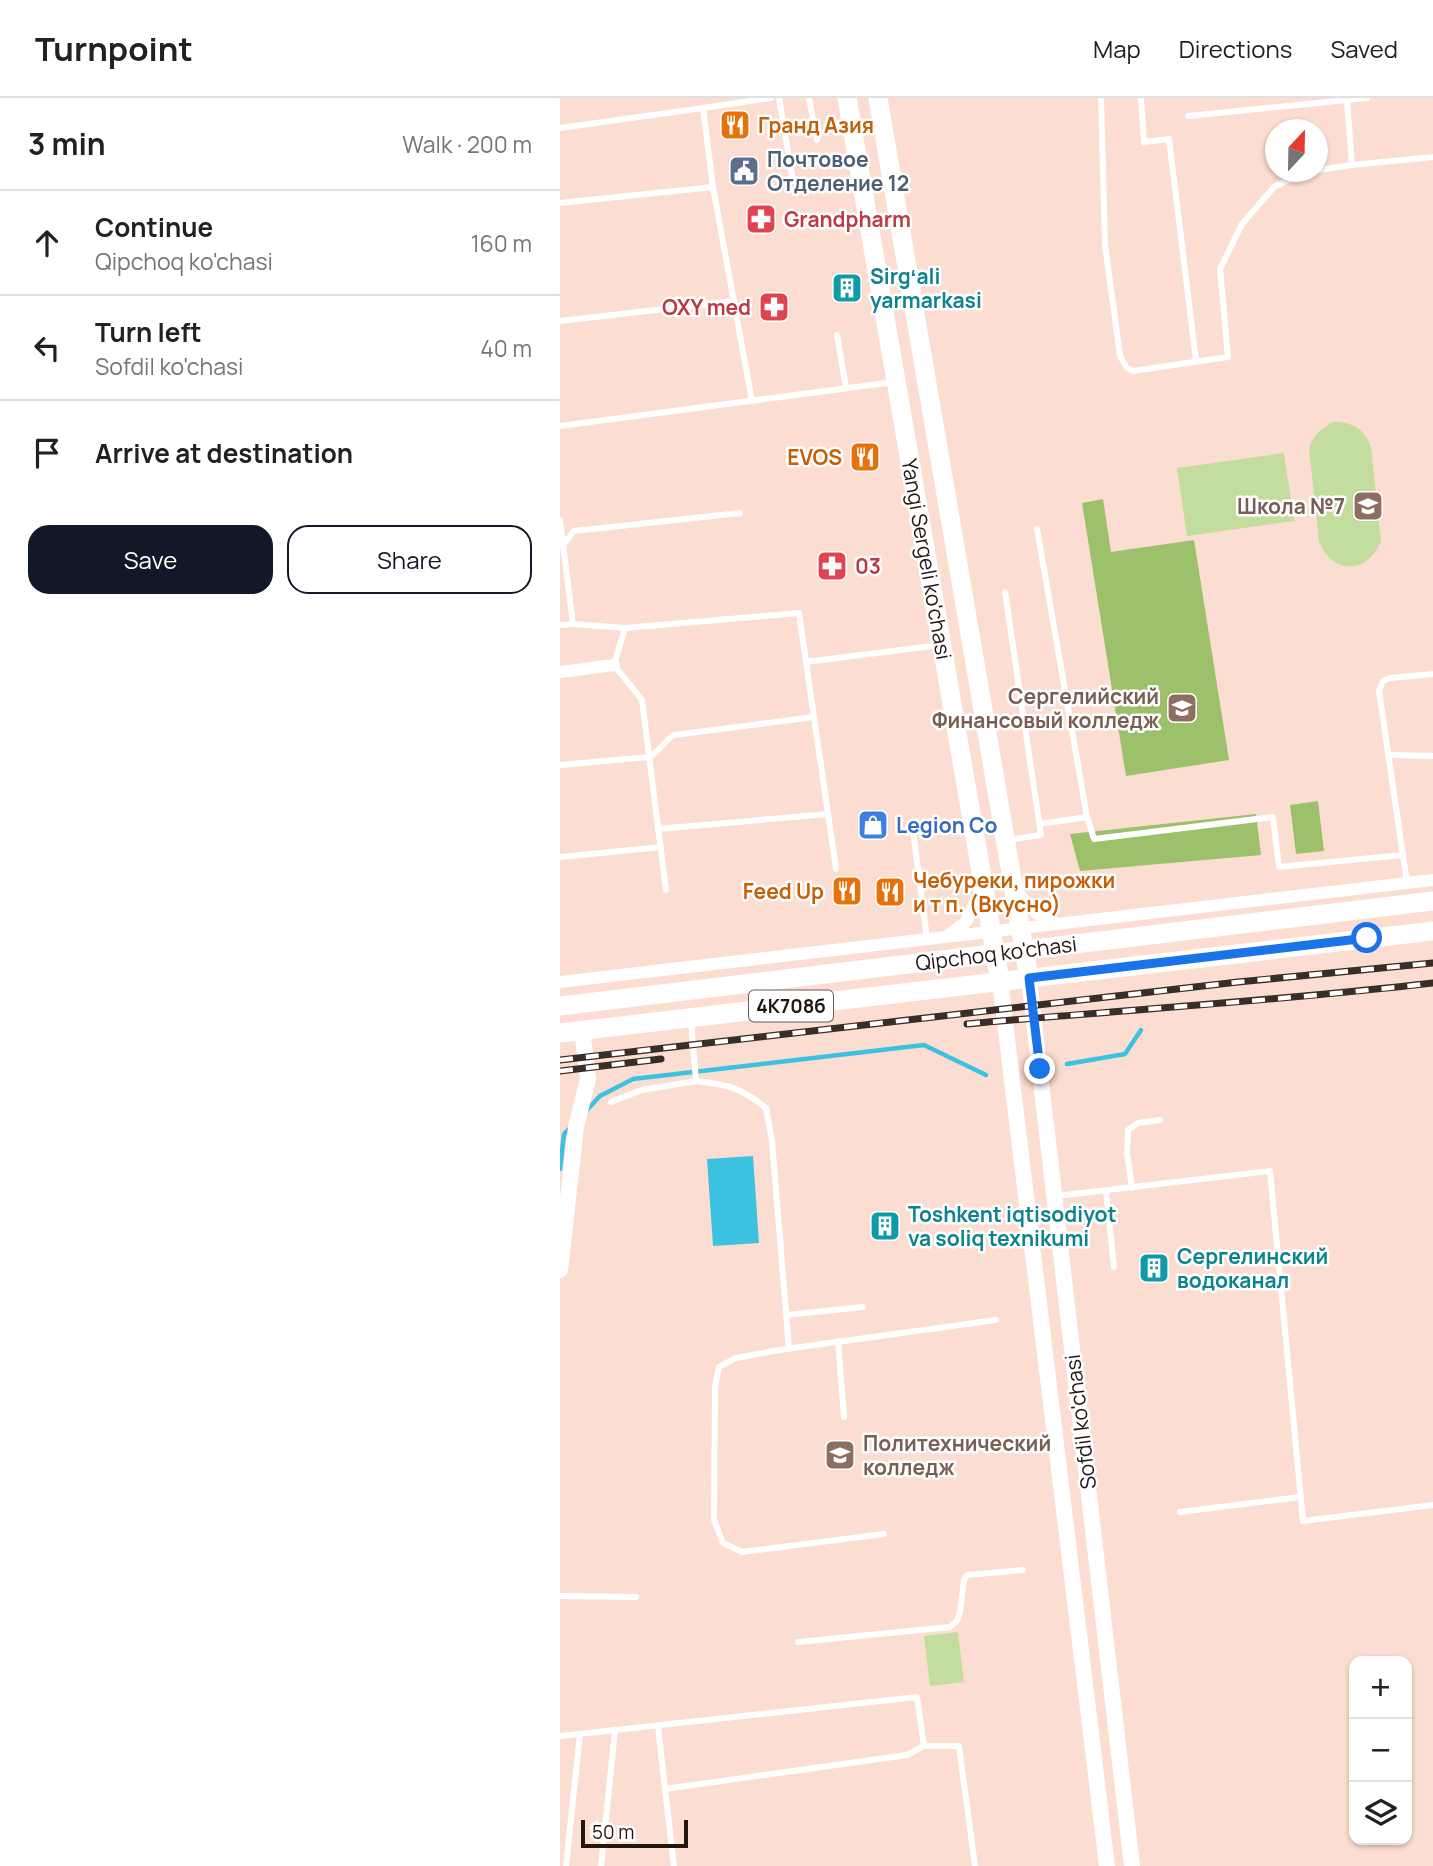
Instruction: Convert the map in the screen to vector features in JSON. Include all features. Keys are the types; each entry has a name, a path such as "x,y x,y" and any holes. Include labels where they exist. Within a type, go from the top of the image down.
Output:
{"main road":[{"name":"Yangi Sergeli ko'chasi","path":"847,98 1000,981"},
{"name":"Yangi Sergeli ko'chasi","path":"878,98 1029,978"},
{"name":"Qipchoq ko'chasi","path":"560,1006 1433,901"},
{"path":"1363,909 1367,938"},
{"name":"Qipchoq ko'chasi","path":"560,1033 1433,930"},
{"path":"1000,981 1024,950"},
{"path":"639,995 643,1023"}],"street":[{"path":"560,672 614,665"},
{"name":"Qipchoq ko'chasi","path":"1012,878 1027,906 1036,914 1058,925"},
{"name":"Qipchoq ko'chasi","path":"560,982 1433,880"},
{"name":"Qipchoq ko'chasi","path":"945,937 966,922 978,900 983,882"},
{"name":"Sofdil ko'chasi","path":"1029,978 1132,1866"},
{"name":"Sofdil ko'chasi","path":"1000,981 1107,1866"},
{"path":"560,1270 578,1119 588,1079 582,1030"},
{"path":"1008,1052 1037,1048"},
{"path":"1065,1522 1091,1518"}],"lane":[{"path":"560,128 771,98"},
{"path":"779,98 793,181"},
{"path":"809,98 817,140"},
{"path":"1101,98 1105,244 1120,356 1127,368 1133,371 1142,372 1228,357 1220,269 1242,224 1274,187 1284,182"},
{"path":"1141,98 1144,142 1169,139 1196,361"},
{"path":"1188,116 1367,98"},
{"path":"1347,100 1352,165"},
{"path":"703,108 713,187 752,401"},
{"path":"1328,169 1433,157"},
{"path":"560,203 713,187"},
{"path":"560,321 734,301"},
{"path":"837,335 846,388"},
{"path":"560,426 896,382"},
{"path":"563,545 574,531 740,513"},
{"path":"560,520 573,624"},
{"path":"1037,529 1087,817 1094,839 1273,817 1279,867 1403,855"},
{"path":"1005,592 1041,835 1005,840"},
{"path":"560,625 625,628 799,613 836,869"},
{"path":"625,628 614,665 642,700 666,890"},
{"path":"806,662 942,644"},
{"path":"1408,883 1380,691 1383,681 1390,678 1433,674"},
{"path":"560,765 649,757 659,752 667,739 674,735 814,718"},
{"path":"1388,755 1433,756"},
{"path":"659,829 828,814"},
{"path":"1040,824 1087,817"},
{"path":"912,823 927,939"},
{"path":"560,858 661,847"},
{"path":"690,1018 696,1082"},
{"path":"611,1102 642,1090 696,1082 725,1085 746,1092 766,1108 772,1141 789,1349"},
{"path":"1132,1188 1127,1153 1128,1130 1138,1123 1160,1120"},
{"path":"1054,1197 1270,1171 1303,1521 1433,1504"},
{"path":"1106,1191 1114,1267"},
{"path":"786,1315 863,1307"},
{"path":"884,1534 742,1552 723,1543 714,1521 715,1387 719,1367 736,1358 789,1349 996,1320"},
{"path":"838,1341 844,1417"},
{"path":"1180,1512 1301,1497"},
{"path":"798,1642 950,1627 957,1621 960,1612 967,1575 1023,1570"},
{"path":"560,1596 636,1597"},
{"path":"560,1736 917,1698 924,1746"},
{"path":"658,1726 674,1866"},
{"path":"601,1866 614,1731"},
{"path":"566,1866 580,1734"},
{"path":"665,1789 907,1755 924,1746 959,1746 975,1866"}],"green space":[{"path":"1334,422 1347,423 1357,428 1371,447 1381,541 1375,552 1359,565 1341,565 1332,560 1319,541 1309,448 1318,432"},
{"path":"1284,453 1294,521 1187,536 1177,468"},
{"path":"1103,499 1111,552 1194,540 1229,760 1126,776 1082,503"},
{"path":"1318,801 1324,851 1296,854 1290,805"},
{"path":"1256,814 1261,855 1080,871 1070,834"},
{"path":"958,1632 964,1682 930,1686 924,1636"}],"water":[{"path":"753,1156 759,1243 713,1246 707,1159"}],"waterway":[{"path":"1067,1064 1125,1054 1141,1030"},
{"path":"587,1110 600,1096 633,1079 924,1045 986,1075"},
{"path":"560,1169 564,1134 571,1127"}],"railway":[{"path":"560,1060 1238,982 1433,963"},
{"path":"967,1024 1433,983"},
{"path":"560,1071 661,1059"}],"place":[{"name":"Гранд Азия","path":"735,125"},
{"name":"Почтовое Отделение 12","path":"744,171"},
{"name":"Grandpharm","path":"761,219"},
{"name":"Sirgʻali yarmarkasi","path":"847,288"},
{"name":"OXY med","path":"774,307"},
{"name":"EVOS","path":"865,457"},
{"name":"Школа №7","path":"1368,506"},
{"name":"03","path":"832,566"},
{"name":"Сергелийский Финансовый колледж","path":"1182,708"},
{"name":"Legion Co","path":"873,825"},
{"name":"Feed Up","path":"847,891"},
{"name":"Чебуреки, пирожки и т п. (Вкусно)","path":"890,892"},
{"name":"Toshkent iqtisodiyot va soliq texnikumi","path":"885,1226"},
{"name":"Сергелинский водоканал","path":"1154,1268"},
{"name":"Политехнический колледж","path":"840,1455"}],"route":[{"path":"1040,1069 1029,978 1367,938"}]}
